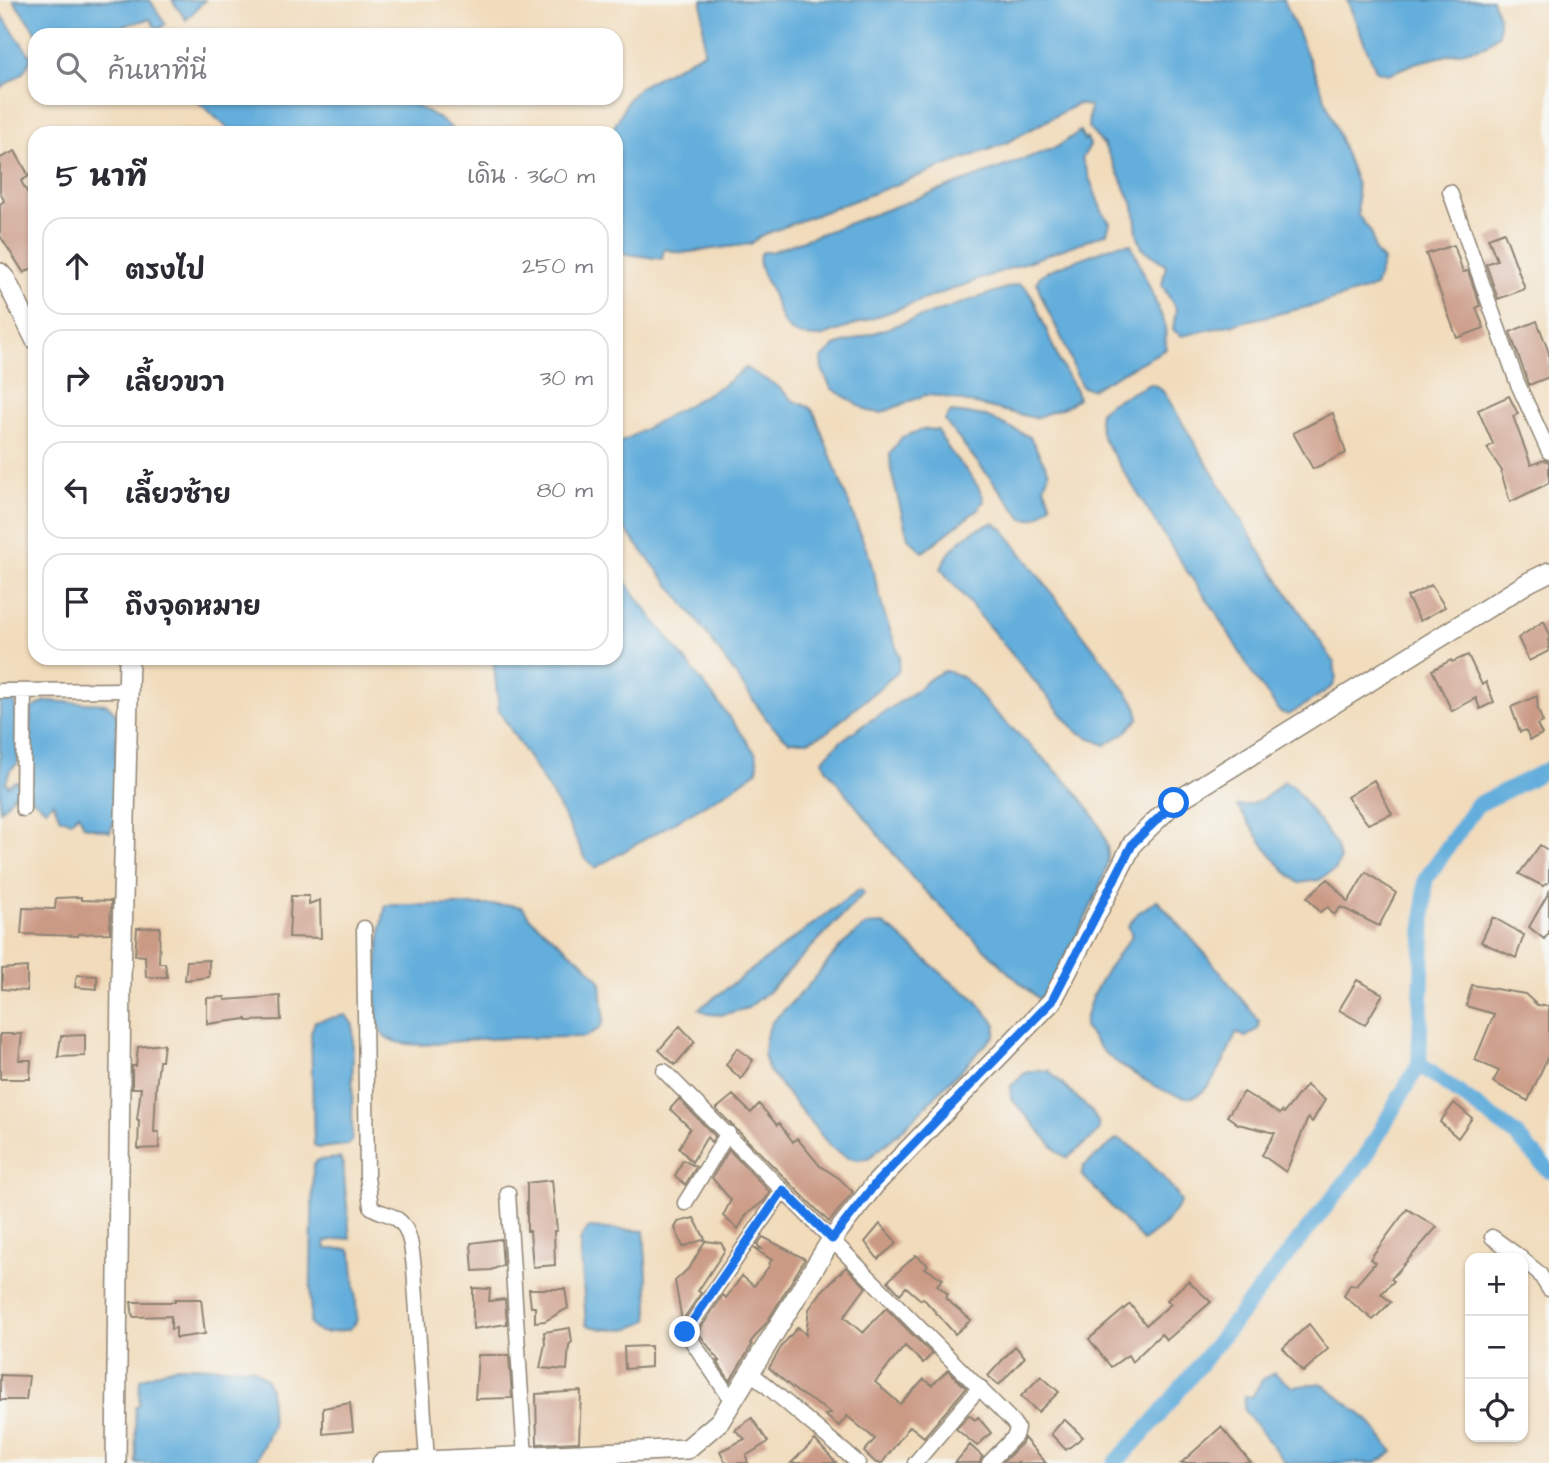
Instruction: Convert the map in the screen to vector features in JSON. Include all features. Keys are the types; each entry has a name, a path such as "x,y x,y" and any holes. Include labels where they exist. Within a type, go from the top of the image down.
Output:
{"street":[{"path":"1450,192 1517,382 1549,452"},
{"path":"0,273 28,325"},
{"path":"382,1463 525,1457 689,1456 720,1421 832,1239 876,1183 1052,1001 1133,843 1174,803 1528,582 1549,572"},
{"path":"116,1463 121,979 129,665"},
{"path":"0,691 129,690"},
{"path":"23,809 24,691"},
{"path":"364,928 367,1177 371,1207 395,1217 404,1224 409,1238 414,1268 427,1461"},
{"path":"664,1071 980,1387 1017,1428 1015,1436 989,1463"},
{"path":"685,1203 728,1133"},
{"path":"732,1401 685,1332 783,1190"},
{"path":"508,1193 525,1457"},
{"path":"1492,1237 1514,1253"},
{"path":"1528,1264 1539,1273 1549,1289"},
{"path":"749,1371 858,1463"},
{"path":"915,1463 980,1387"}],"water":[{"path":"13,0 150,0 165,24 161,28 155,27 150,19 114,28 33,28"},
{"path":"172,0 205,0 186,20"},
{"path":"702,0 1284,0 1320,85 1357,185 1358,215 1371,232 1375,252 1383,261 1375,287 1316,305 1182,336 1173,330 1176,309 1162,285 1166,265 1142,248 1137,233 1134,206 1104,145 1088,128 1090,106 1077,104 1006,143 760,236 751,244 682,253 664,249 662,259 623,254 623,126 615,126 629,98 641,86 704,52"},
{"path":"1347,0 1492,0 1499,16 1499,34 1485,46 1415,63 1389,74 1376,71"},
{"path":"0,13 28,52 28,64 22,74 0,88"},
{"path":"202,105 415,105 449,126 225,126"},
{"path":"1080,131 1090,145 1082,159 1102,211 1110,223 1107,233 821,337 798,334 786,326 761,268 759,260 763,252 771,252 1057,147"},
{"path":"1119,244 1131,244 1165,324 1166,349 1092,389 1082,387 1037,282 1040,276 1050,270"},
{"path":"1018,284 1026,288 1034,300 1059,361 1076,391 1078,398 1067,406 1035,418 941,396 925,395 881,413 868,411 831,388 822,369 821,359 835,346"},
{"path":"746,368 814,412 870,559 884,613 900,657 898,672 826,733 808,741 789,741 770,724 697,620 623,527 623,441 723,385"},
{"path":"1150,384 1159,387 1165,394 1264,558 1334,662 1336,678 1333,686 1289,715 1280,712 1255,678 1216,612 1186,570 1102,437 1100,411 1112,402"},
{"path":"951,412 986,416 1030,437 1049,472 1044,487 1051,504 1042,514 1036,518 1023,519 950,428 945,420"},
{"path":"924,429 938,430 948,449 975,482 984,501 977,510 923,552 908,538 891,471 890,454 902,437"},
{"path":"994,523 1003,529 1135,703 1139,718 1127,731 1105,745 1076,731 941,569 955,546 977,529"},
{"path":"623,578 756,754 757,771 732,789 595,868 586,859 557,803 499,711 494,665 623,665"},
{"path":"945,671 960,676 970,684 1072,787 1085,803 1104,836 1108,853 1101,883 1071,946 1043,997 1039,999 915,881 826,768 823,760 853,732"},
{"path":"0,693 14,701 17,716 18,763 10,770 6,782 8,786 15,781 19,782 17,792 0,811"},
{"path":"46,701 107,704 117,715 115,820 110,832 84,826 79,814 71,821 60,818 53,802 46,809 27,795 31,709"},
{"path":"1283,781 1293,786 1336,845 1340,860 1336,869 1319,880 1299,883 1290,875 1265,847 1237,806 1263,799"},
{"path":"860,889 864,893 769,991 748,1008 721,1015 708,1014 699,1009"},
{"path":"1157,900 1208,957 1259,1021 1259,1028 1246,1037 1236,1033 1215,1077 1203,1092 1196,1096 1176,1095 1135,1075 1105,1053 1084,1028 1095,991 1132,936 1128,926 1138,913"},
{"path":"386,905 522,907 531,919 585,964 601,982 604,1018 600,1028 585,1037 477,1039 429,1044 393,1041 382,1033 376,1008 379,950"},
{"path":"883,924 974,998 996,1024 995,1035 900,1132 869,1158 857,1160 848,1158 830,1146 769,1071 764,1054 765,1040 771,1023 806,988 842,945 866,925"},
{"path":"346,1015 353,1025 352,1139 348,1145 320,1148 314,1145 311,1033 315,1021"},
{"path":"1049,1071 1092,1112 1098,1122 1099,1129 1093,1137 1067,1158 1059,1153 1011,1098 1010,1087 1025,1073"},
{"path":"1117,1139 1152,1166 1181,1202 1165,1224 1143,1241 1082,1175 1083,1167"},
{"path":"340,1158 343,1165 350,1238 325,1241 326,1249 348,1249 352,1253 357,1316 350,1329 322,1332 310,1324 313,1165 318,1160"},
{"path":"588,1228 644,1231 648,1320 618,1330 586,1325 580,1241"},
{"path":"177,1366 253,1368 266,1379 270,1389 272,1426 255,1463 136,1463 135,1407 139,1404 140,1379"},
{"path":"1274,1373 1293,1387 1321,1383 1368,1420 1393,1452 1376,1463 1286,1463 1244,1410 1245,1396 1252,1397 1262,1380"}],"building":[{"path":"15,151 28,174 21,181 28,194 28,270 24,273 0,236 0,204 4,201 0,191 0,158"},
{"path":"1504,232 1525,289 1498,299 1486,264 1497,260 1488,238"},
{"path":"1454,245 1463,272 1468,271 1480,306 1476,308 1484,328 1457,338 1426,254"},
{"path":"1537,321 1549,353 1549,377 1529,385 1510,332"},
{"path":"1509,396 1518,414 1513,416 1531,465 1544,460 1549,462 1549,483 1510,502 1502,471 1487,448 1493,444 1478,410"},
{"path":"1333,413 1346,453 1313,469 1293,433"},
{"path":"1431,585 1445,607 1420,621 1407,597"},
{"path":"1544,621 1549,633 1549,651 1529,661 1518,638"},
{"path":"1468,655 1482,685 1486,682 1494,702 1480,709 1476,698 1452,711 1432,670"},
{"path":"1537,696 1538,710 1543,722 1537,725 1542,734 1530,740 1526,730 1520,732 1511,707"},
{"path":"1374,780 1392,814 1368,824 1347,797"},
{"path":"1540,845 1549,851 1549,882 1543,886 1519,874"},
{"path":"1366,872 1396,893 1379,926 1341,907 1334,915 1328,907 1320,912 1307,897 1328,879 1348,902"},
{"path":"1549,892 1549,933 1544,939 1529,927"},
{"path":"291,896 309,896 309,904 320,900 321,938 289,937"},
{"path":"81,897 81,900 111,901 110,933 78,936 21,934 23,908 55,909 56,898"},
{"path":"1493,917 1524,935 1516,958 1481,942"},
{"path":"160,927 159,963 165,963 167,977 146,977 145,956 135,955 137,928"},
{"path":"209,960 209,977 185,980 187,961"},
{"path":"27,967 27,991 2,989 2,969"},
{"path":"77,975 97,976 97,989 75,987"},
{"path":"1357,980 1383,994 1365,1025 1339,1010"},
{"path":"1472,985 1525,994 1537,1005 1549,1006 1549,1054 1528,1101 1493,1082 1499,1071 1475,1060 1494,1014 1466,1006"},
{"path":"280,996 281,1020 247,1019 207,1024 207,998 225,997 225,1000"},
{"path":"680,1026 695,1042 675,1065 659,1050"},
{"path":"0,1034 22,1034 19,1060 31,1060 30,1079 0,1079"},
{"path":"85,1035 85,1056 58,1057 61,1036"},
{"path":"164,1044 156,1089 154,1132 159,1132 159,1148 138,1149 137,1120 141,1088 132,1088 132,1066 136,1066 138,1047"},
{"path":"737,1048 753,1060 741,1079 726,1065"},
{"path":"1306,1085 1325,1100 1312,1122 1308,1118 1286,1172 1262,1155 1275,1133 1238,1124 1227,1116 1244,1092 1280,1114 1282,1111 1284,1113"},
{"path":"733,1095 751,1113 759,1104 777,1125 779,1123 793,1142 797,1138 820,1166 839,1178 853,1192 829,1222 716,1109"},
{"path":"679,1099 715,1136 711,1142 707,1137 692,1162 679,1148 690,1128 670,1109"},
{"path":"1454,1103 1472,1118 1458,1138 1440,1122"},
{"path":"729,1150 770,1192 764,1201 747,1214 738,1229 723,1216 731,1200 712,1178"},
{"path":"683,1160 696,1167 685,1185 675,1176"},
{"path":"552,1180 557,1231 554,1231 555,1265 533,1267 530,1231 527,1231 527,1183"},
{"path":"1407,1209 1437,1227 1391,1279 1394,1281 1381,1294 1391,1302 1373,1320 1344,1296 1350,1284 1356,1285 1375,1263 1370,1259"},
{"path":"694,1218 705,1239 683,1247 675,1228 678,1222"},
{"path":"880,1224 897,1243 878,1259 865,1242"},
{"path":"763,1237 805,1259 767,1322 750,1343 752,1345 730,1381 698,1332 723,1295 726,1298 742,1276 754,1286 770,1265 772,1260 755,1249 762,1249 757,1245"},
{"path":"501,1239 503,1265 491,1270 473,1271 471,1243"},
{"path":"705,1241 721,1243 725,1250 682,1321 675,1281 690,1267"},
{"path":"916,1255 928,1265 925,1268 943,1279 937,1285 948,1294 945,1298 971,1320 955,1334 923,1298 921,1300 906,1287 900,1294 888,1281"},
{"path":"846,1267 866,1287 844,1317 863,1333 886,1308 932,1354 923,1363 905,1346 875,1382 900,1404 924,1379 932,1385 948,1370 966,1388 924,1437 910,1426 882,1463 876,1463 864,1452 875,1439 847,1416 839,1426 825,1415 831,1413 796,1391 769,1368 783,1344 798,1327 806,1335 809,1309 822,1291"},
{"path":"1188,1281 1211,1302 1167,1340 1161,1334 1132,1362 1128,1355 1111,1367 1089,1339 1130,1304 1146,1325 1171,1304 1167,1300"},
{"path":"473,1288 490,1289 489,1301 505,1299 507,1324 473,1329"},
{"path":"529,1289 565,1289 568,1308 545,1321 535,1322 535,1307 531,1307"},
{"path":"175,1299 201,1299 205,1334 176,1338 176,1328 171,1329 171,1316 133,1317 131,1302 175,1302"},
{"path":"1309,1324 1328,1349 1303,1372 1283,1348"},
{"path":"570,1328 572,1342 569,1345 567,1370 540,1368 545,1344 544,1332"},
{"path":"651,1346 651,1367 625,1369 624,1347"},
{"path":"1015,1346 1025,1357 999,1385 988,1376"},
{"path":"478,1355 509,1355 512,1398 475,1399"},
{"path":"0,1375 29,1376 26,1400 0,1400"},
{"path":"1041,1376 1059,1392 1038,1412 1021,1396"},
{"path":"581,1391 579,1442 537,1444 536,1394"},
{"path":"350,1403 353,1431 323,1434 323,1408"},
{"path":"969,1415 975,1420 978,1417 991,1433 977,1446 956,1429"},
{"path":"752,1418 768,1442 746,1456 748,1463 726,1463 720,1451 745,1439 735,1430"},
{"path":"1064,1419 1083,1437 1066,1450 1051,1434"},
{"path":"1221,1427 1251,1463 1181,1463"},
{"path":"1024,1438 1046,1463 1002,1463 1022,1443"},
{"path":"815,1440 836,1463 791,1463"},
{"path":"970,1445 982,1456 980,1463 955,1463"}],"waterway":[{"path":"1115,1463 1157,1418 1364,1159 1419,1064 1425,880 1477,805 1549,769"},
{"path":"1419,1064 1515,1134 1549,1171"}],"route":[{"path":"685,1332 783,1190 832,1239 876,1183 1052,1001 1133,843 1174,803"}]}
